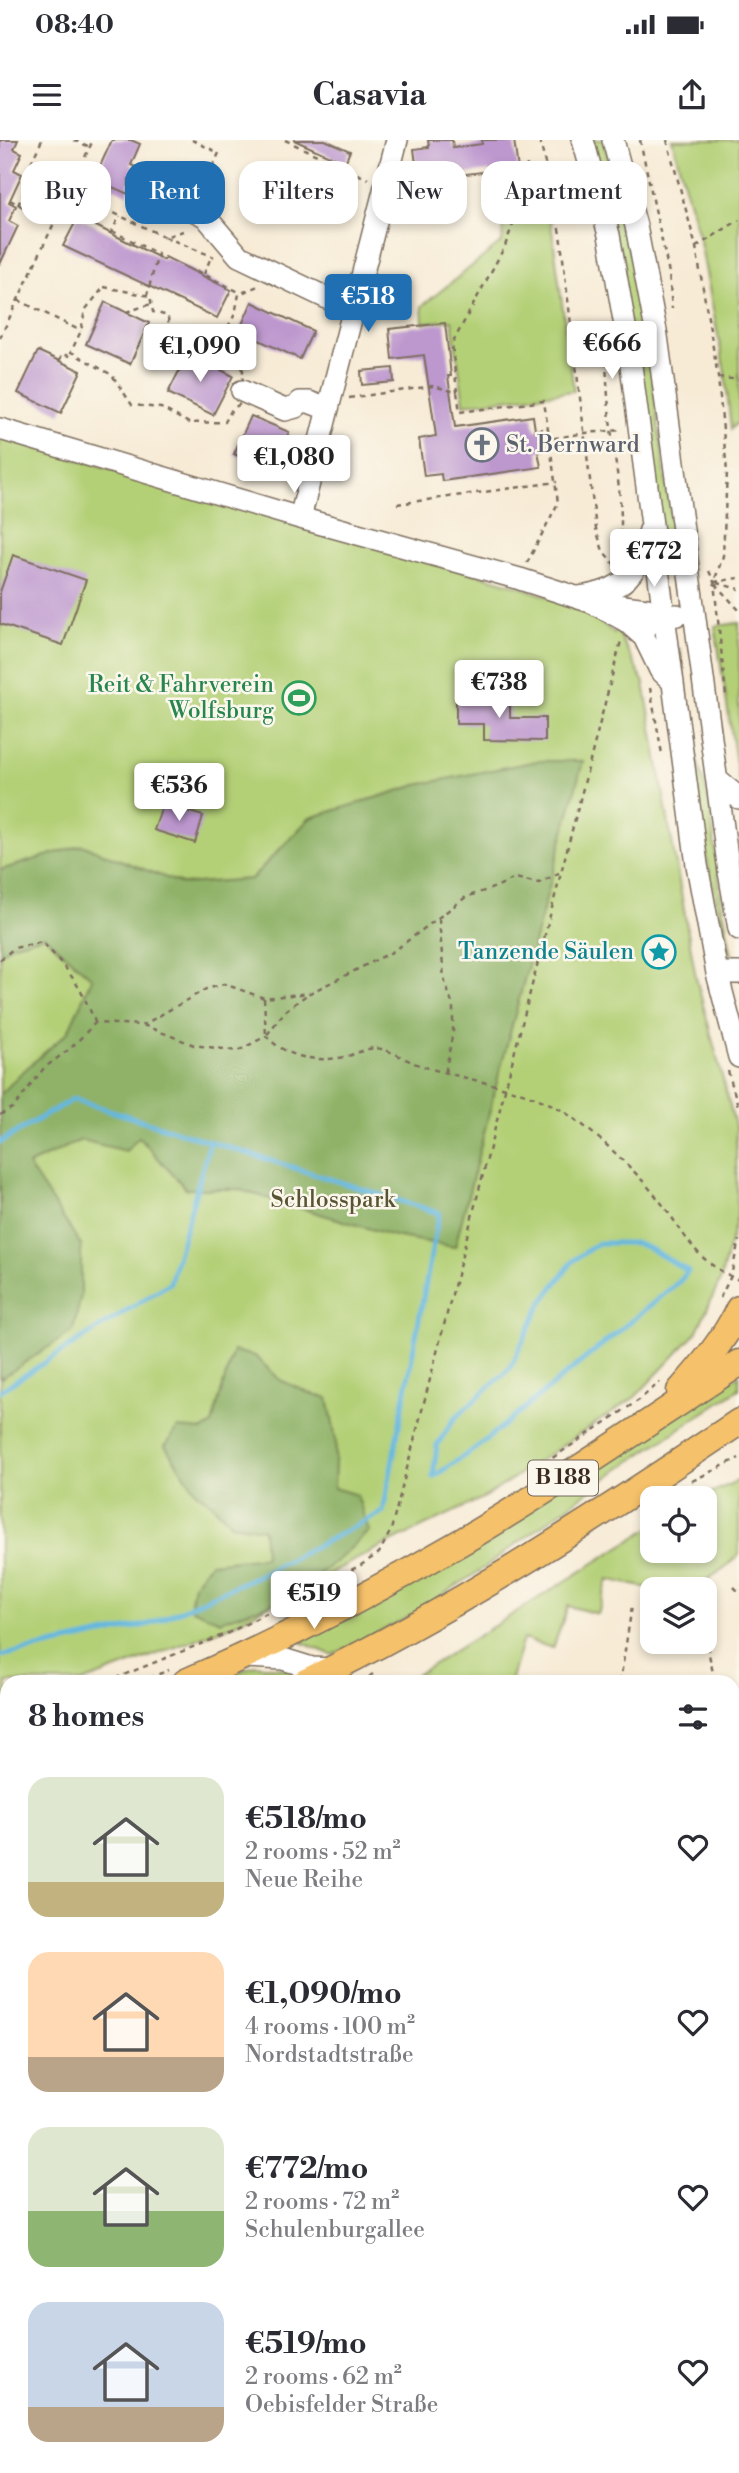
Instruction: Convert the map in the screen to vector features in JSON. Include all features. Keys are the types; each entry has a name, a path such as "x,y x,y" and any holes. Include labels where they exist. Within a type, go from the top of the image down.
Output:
{"main road":[{"path":"661,1413 706,1361 730,1327 727,1308"},
{"name":"B 188","path":"202,1675 270,1644 388,1584 463,1541 739,1363"},
{"name":"B 188","path":"338,1675 645,1485 739,1422"},
{"path":"645,1485 739,1439"}],"street":[{"path":"392,161 397,140"},
{"path":"583,140 609,235 628,343 697,865 717,973 739,1056"},
{"path":"613,140 636,226 656,336 739,929"},
{"path":"211,224 239,256 352,310"},
{"path":"300,518 375,224"},
{"path":"239,400 285,410 296,407 300,402 328,405"},
{"path":"0,429 300,518 520,579 584,600 647,609 664,617"},
{"path":"584,600 604,594 626,580 643,555 652,524"},
{"path":"584,600 624,629 644,637 660,670 673,681"},
{"path":"624,629 649,624 664,617 693,613"},
{"path":"717,780 739,798"},
{"path":"717,973 739,973"},
{"path":"270,1644 286,1644 327,1660 338,1675"},
{"path":"242,1657 283,1658 338,1675"}],"path":[{"path":"32,161 42,140"},
{"path":"74,140 90,147"},
{"path":"83,161 93,140"},
{"path":"192,140 219,153 215,161"},
{"path":"285,140 372,181"},
{"path":"540,140 559,234 596,529 603,551 616,567 622,537 622,510 606,385 605,326"},
{"path":"667,140 696,247 718,377 727,472 723,556 714,582"},
{"path":"10,200 19,205 21,201"},
{"path":"111,211 211,257 239,256"},
{"path":"120,216 111,232 158,254 147,296"},
{"path":"696,247 739,220"},
{"path":"0,338 54,224"},
{"path":"165,237 183,231 187,224"},
{"path":"512,224 505,246 452,344 460,412 544,401 558,503 520,579"},
{"path":"203,275 211,257"},
{"path":"198,271 241,293 281,276"},
{"path":"59,361 63,354 69,356 81,331 85,310 104,288 150,296 153,312 169,316 170,347 198,330 212,338 235,334 233,360 243,370 239,400 225,422 189,423 161,408 132,405 112,375 71,352"},
{"path":"223,336 235,314 241,293"},
{"path":"18,300 81,331"},
{"path":"126,312 151,304"},
{"path":"210,364 233,360"},
{"path":"718,377 739,380"},
{"path":"328,405 433,386 457,392"},
{"path":"544,440 585,433 639,429"},
{"path":"397,504 557,482"},
{"path":"714,582 739,578"},
{"path":"714,582 739,589"},
{"path":"714,582 739,610"},
{"path":"123,1675 228,1633 361,1565 379,1553 391,1530 624,629"},
{"path":"0,1115 14,1107 44,1068 71,1048 95,1023 143,1025 194,1045 238,1051 266,1036 286,1010 310,993 394,951 466,897 515,878 539,883 561,872"},
{"path":"439,918 444,979 453,1006 453,1031 444,1074"},
{"path":"0,960 14,948 42,942 81,988 95,1023"},
{"path":"143,1025 151,1018 206,989 224,984 264,998 310,993"},
{"path":"264,998 266,1036 275,1045 301,1058 342,1058 375,1048 444,1074 505,1088 555,1107 594,1134 655,1194 690,1244 710,1265 739,1280"},
{"path":"727,1308 739,1240"},
{"path":"532,1471 639,1400 667,1377"},
{"path":"692,1481 739,1458"},
{"path":"734,1587 739,1592"},
{"path":"621,1675 632,1606"},
{"path":"709,1654 713,1675"}],"green space":[{"path":"592,140 603,140 609,161 596,161"},
{"path":"672,140 739,140 739,421 731,429 725,372 699,236"},
{"path":"504,224 551,224 574,391 464,404 452,320 423,323 422,306 502,242"},
{"path":"607,224 626,224 647,338 678,572 668,573"},
{"name":"Schlosspark","path":"0,437 518,586 591,612 614,634 616,628 644,683 696,978 736,1129 737,1216 720,1281 696,1333 635,1397 485,1497 370,1552 226,1628 102,1675 0,1675"},
{"path":"739,623 739,783 715,626"},
{"path":"677,649 680,649 694,750 709,800 722,904 733,961 705,852"},
{"path":"537,761 583,761 455,1247 394,1236 237,1189 186,1189 139,1137 126,1151 81,1140 28,1165 81,1245 81,1296 73,1331 0,1379 0,1095 68,1032 92,978 44,936 11,945 0,954 0,870 82,845 182,884 251,879 310,818 417,785"},
{"path":"233,1351 255,1356 280,1380 328,1398 336,1440 334,1488 357,1495 369,1531 338,1560 283,1600 220,1621 190,1608 194,1584 210,1563 265,1557 263,1529 231,1524 210,1502 197,1493 165,1446 178,1428 203,1430 212,1424"},
{"path":"739,1375 739,1389 619,1469 481,1570 405,1619 332,1655 301,1642"},
{"path":"739,1480 739,1554 711,1577 640,1577 640,1586 608,1579 598,1614 568,1606 553,1648 523,1639 512,1675 416,1675 640,1534 640,1563 717,1563 717,1490"},
{"path":"255,1665 304,1671 296,1675 232,1675"}],"building":[{"path":"0,140 18,140 14,149 22,153 14,170 21,176 9,202 16,206 9,221 18,226 0,264"},
{"path":"112,140 131,140 140,144 133,161 125,161 125,193 111,186 111,161 102,161"},
{"path":"294,140 325,140 350,151 346,161"},
{"path":"428,140 452,140 453,148 482,144 482,140 514,140 517,161 481,161 481,172 467,174 467,161 416,161 414,149 429,147"},
{"path":"74,224 92,224 231,290 217,318 63,246"},
{"path":"105,302 149,323 130,364 86,344"},
{"path":"252,302 313,331 300,359 239,331"},
{"name":"St. Bernward","path":"445,323 455,427 533,416 535,430 542,429 545,450 538,451 541,467 442,481 441,474 424,476 419,439 436,436 424,355 392,359 389,329"},
{"path":"38,351 81,371 61,413 18,393"},
{"path":"188,353 233,376 213,415 168,393"},
{"path":"393,368 394,382 362,385 361,371"},
{"path":"251,416 289,432 272,471 234,454"},
{"path":"13,555 86,580 63,645 0,624 0,592"},
{"path":"456,697 510,698 510,718 545,718 545,741 484,740 484,724 456,724"},
{"path":"163,804 203,816 195,843 154,830"}],"waterway":[{"path":"0,1142 73,1099 439,1213 383,1512 266,1572 150,1624 0,1656"},
{"path":"0,1391 170,1283 210,1142"},
{"path":"598,1243 636,1243 688,1271 680,1281 476,1448 433,1477 437,1445 455,1418 510,1368 542,1302 573,1261 598,1243"}],"place":[{"name":"St. Bernward","path":"482,445"},
{"name":"Reit & Fahrverein Wolfsburg","path":"299,698"},
{"name":"Tanzende Säulen","path":"659,952"}]}
